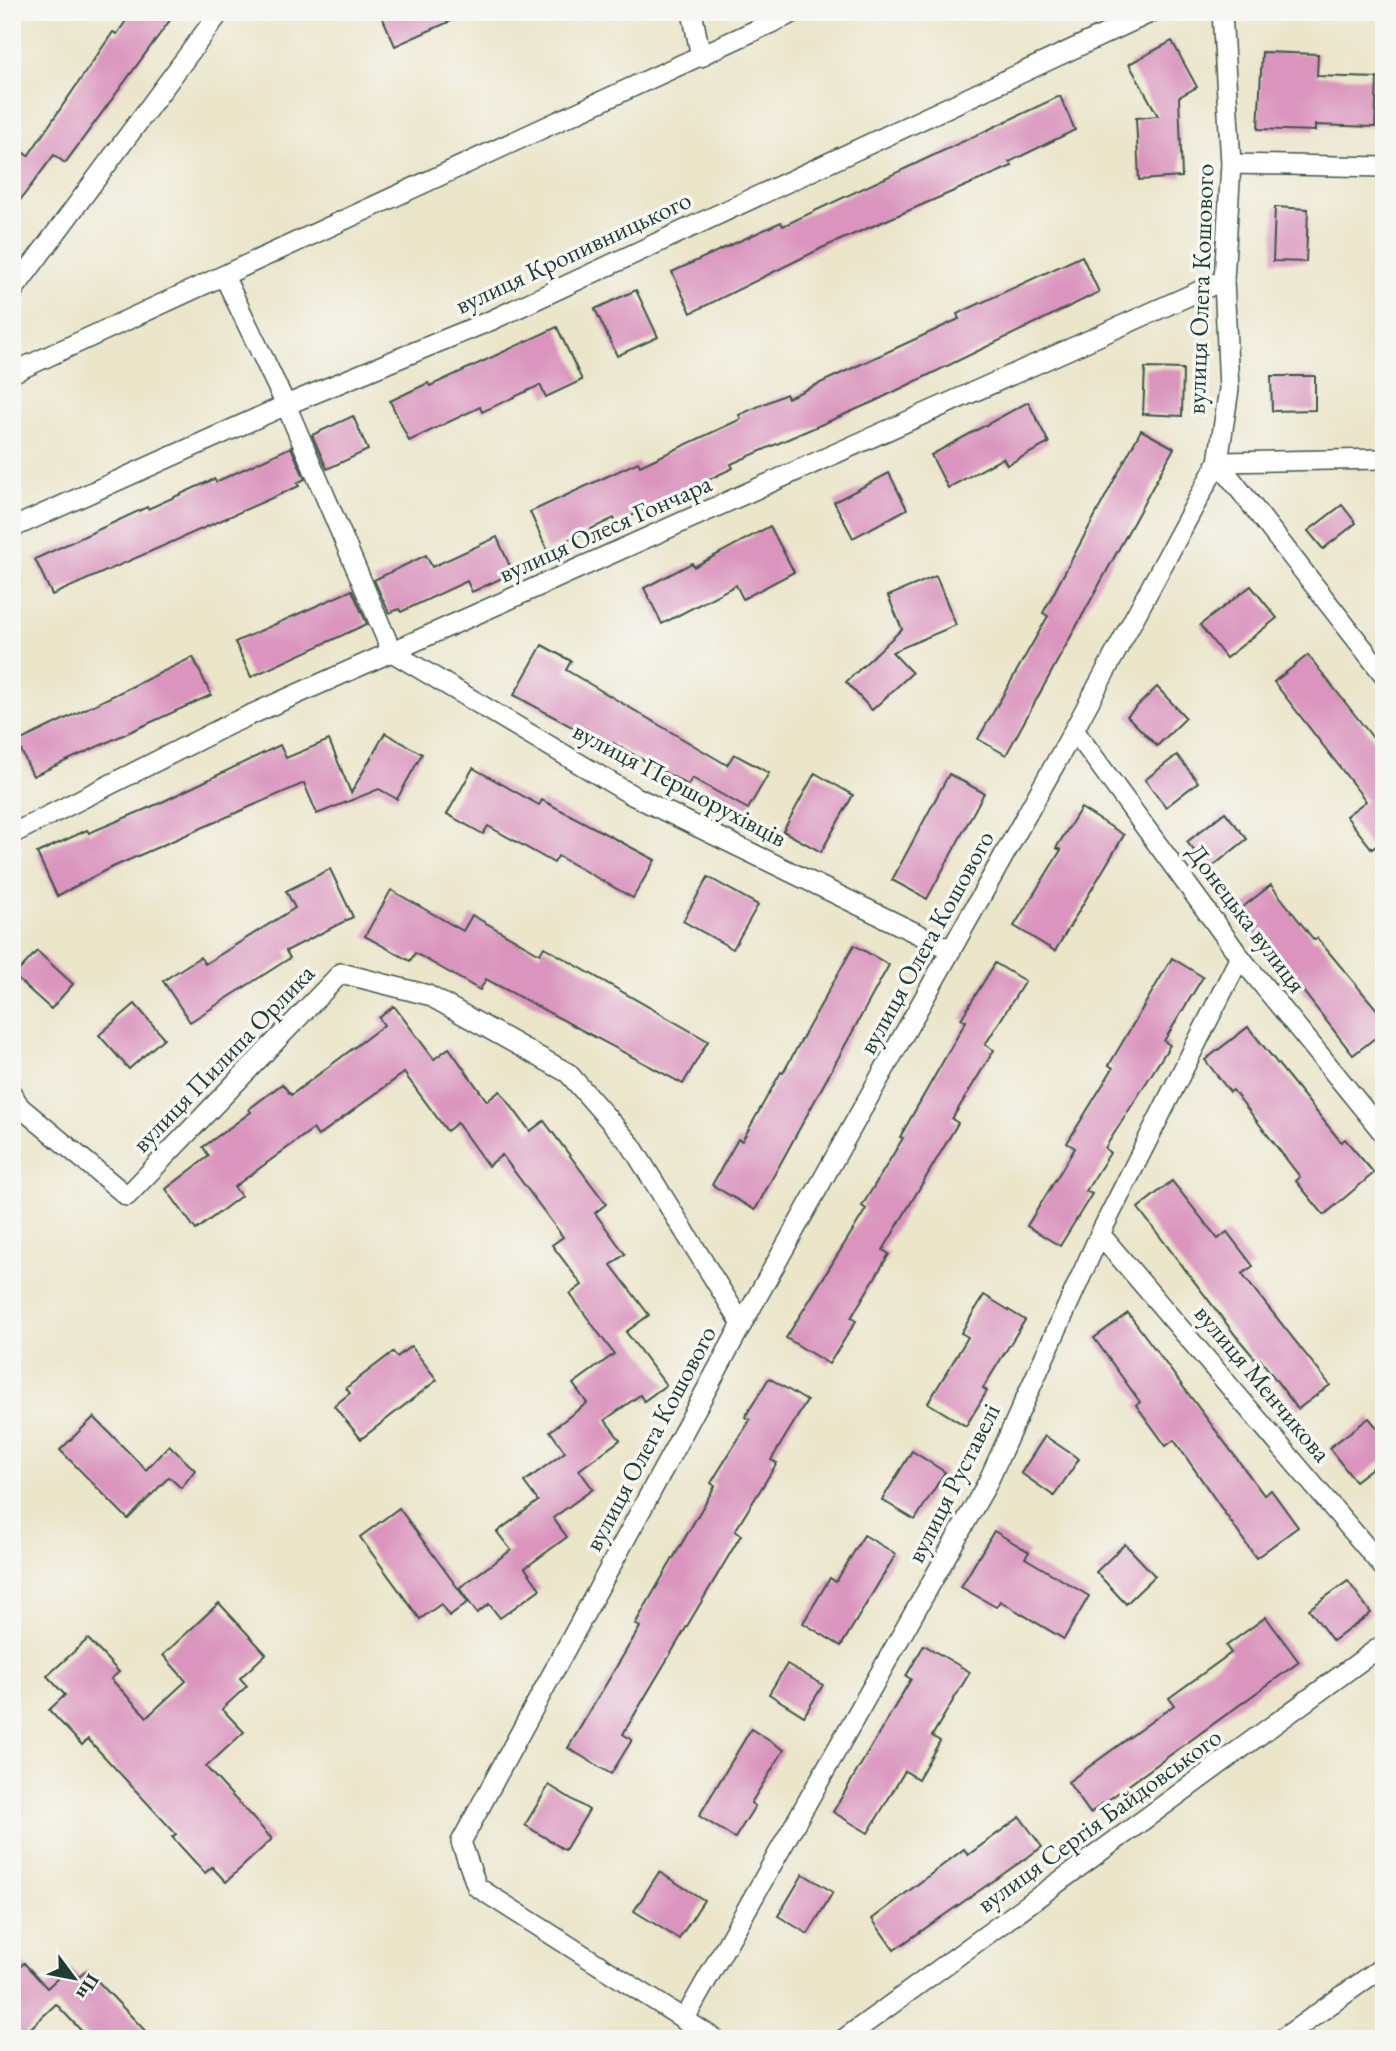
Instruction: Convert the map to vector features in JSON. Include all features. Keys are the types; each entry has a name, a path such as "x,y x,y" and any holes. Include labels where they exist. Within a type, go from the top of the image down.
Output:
{"street":[{"path":"12,292 220,12"},
{"path":"692,12 701,57"},
{"path":"12,373 796,12"},
{"name":"вулиця Кропивницького","path":"12,528 286,405 492,320 1152,12"},
{"name":"вулиця Олега Кошового","path":"684,2020 477,1887 461,1842 742,1324 1074,730 1217,462 1228,389 1224,280 1231,164 1222,12"},
{"path":"1231,164 1384,167"},
{"path":"224,276 286,405 392,652"},
{"name":"вулиця Олеся Гончара","path":"12,834 230,724 1224,280"},
{"path":"1217,462 1384,459"},
{"path":"1217,462 1384,675"},
{"name":"вулиця Першорухівців","path":"392,652 632,794 951,950"},
{"name":"Донецька вулиця","path":"1074,730 1240,957 1384,1134"},
{"name":"вулиця Руставелі","path":"684,2020 987,1484 1100,1234 1240,957"},
{"name":"вулиця Пилипа Орлика","path":"12,1094 20,1107 127,1196 341,973 428,995 568,1073 631,1145 742,1324"},
{"name":"вулиця Менчикова","path":"1100,1234 1384,1568"},
{"name":"вулиця Сергія Байдовського","path":"844,2039 1384,1644"},
{"path":"1282,2039 1384,1966"},
{"path":"684,2020 715,2039"}],"building":[{"path":"132,12 176,12 65,163 54,155 12,211 12,144 28,156 113,32 117,34"},
{"path":"380,12 471,12 395,46"},
{"path":"1172,41 1197,87 1179,97 1182,177 1139,180 1136,118 1158,116 1129,64"},
{"path":"1262,52 1318,54 1317,76 1377,78 1375,127 1315,125 1315,131 1258,129"},
{"path":"1060,96 1075,130 1009,162 1012,166 824,247 691,313 672,272 781,222 783,226"},
{"path":"1275,207 1308,209 1306,262 1273,261"},
{"path":"1082,256 1099,292 873,402 731,464 733,468 657,504 616,523 614,518 547,550 530,512 638,462 640,466 741,419 739,415 786,394 788,398 959,319 957,314"},
{"path":"636,290 658,337 617,356 595,309"},
{"path":"557,327 582,380 546,397 540,385 482,412 480,407 409,441 390,401 428,383 430,386"},
{"path":"1145,368 1183,369 1182,416 1143,414"},
{"path":"1271,376 1315,376 1315,410 1272,411"},
{"path":"1028,402 1049,443 1007,465 1003,458 948,488 931,455"},
{"path":"353,416 368,450 327,469 312,435"},
{"path":"1141,430 1174,448 1006,755 978,739 1048,616 1043,613"},
{"path":"291,447 305,479 297,483 299,486 52,595 35,559 147,507 148,509 214,479 216,482"},
{"path":"889,473 907,509 853,538 834,502"},
{"path":"1342,505 1356,523 1323,549 1308,531"},
{"path":"770,526 794,572 743,599 736,585 662,624 644,588 692,563 694,567"},
{"path":"497,537 513,573 472,592 467,581 401,612 399,609 389,613 374,580 426,555 432,567"},
{"path":"936,576 956,625 892,652 912,673 872,710 846,682 902,629 888,596"},
{"path":"1251,586 1277,618 1226,658 1200,625"},
{"path":"352,590 367,624 251,677 235,642"},
{"path":"542,645 571,661 566,670 727,765 734,754 769,773 748,809 692,778 688,785 613,743 610,748 514,695"},
{"path":"1308,655 1384,752 1384,840 1372,849 1346,816 1366,801 1274,682"},
{"path":"193,657 211,695 33,776 17,742"},
{"path":"1157,687 1186,718 1157,746 1127,716"},
{"path":"385,733 422,754 397,799 379,789 317,814 304,783 106,870 57,896 37,853 87,830 89,833 160,803 280,745 286,758 329,740 351,793"},
{"path":"1177,755 1198,782 1166,807 1145,780"},
{"path":"473,768 539,805 542,800 655,860 633,898 558,856 554,863 488,826 483,834 447,814"},
{"path":"815,773 853,795 821,852 783,831"},
{"path":"949,774 984,793 927,899 892,880"},
{"path":"1081,808 1124,835 1055,951 1014,926 1061,850 1056,848"},
{"path":"1225,812 1247,839 1209,869 1187,842"},
{"path":"330,869 353,917 286,951 290,958 190,1022 163,981 200,957 205,964 295,908 286,891"},
{"path":"708,877 758,905 733,949 683,921"},
{"path":"1271,885 1314,940 1317,938 1384,1018 1384,1031 1353,1055 1260,936 1255,940 1234,914"},
{"path":"391,890 463,931 472,915 540,954 544,947 708,1041 683,1084 486,979 480,990 415,953 410,961 365,936"},
{"path":"854,945 889,965 755,1210 712,1185 738,1139 742,1141 781,1072 783,1073"},
{"path":"37,951 73,984 51,1009 14,976"},
{"path":"1172,958 1203,977 1164,1041 1170,1045 1105,1148 1110,1153 1086,1191 1092,1194 1060,1246 1027,1226 1075,1148 1067,1143 1113,1068 1109,1065"},
{"path":"995,963 1025,981 985,1045 994,1050 952,1119 958,1123 883,1250 889,1254 851,1318 856,1321 829,1364 786,1338 866,1209 862,1206 903,1138 900,1137 966,1021 961,1019"},
{"path":"135,1004 164,1038 129,1069 99,1035"},
{"path":"394,1006 434,1059 449,1048 487,1101 500,1091 530,1131 544,1121 606,1204 595,1213 625,1254 611,1265 649,1315 626,1332 666,1385 644,1401 640,1395 605,1420 620,1440 579,1470 593,1489 553,1518 567,1537 525,1568 540,1589 500,1618 489,1604 477,1613 459,1588 511,1550 497,1532 538,1501 524,1482 565,1452 550,1431 587,1403 573,1384 614,1354 570,1294 582,1285 552,1245 563,1237 502,1155 488,1166 457,1123 447,1131 404,1073 318,1136 313,1129 234,1187 241,1196 196,1230 166,1189 209,1156 203,1147 251,1112 249,1109 282,1084 291,1095 384,1025 379,1018"},
{"path":"1248,1027 1341,1142 1345,1139 1374,1173 1324,1215 1296,1181 1300,1177 1233,1090 1230,1092 1205,1060"},
{"path":"1172,1181 1218,1239 1227,1232 1253,1266 1242,1274 1330,1385 1298,1409 1260,1359 1257,1361 1236,1336 1138,1208"},
{"path":"984,1295 1025,1320 983,1388 987,1391 966,1426 928,1403 968,1337 961,1333"},
{"path":"1128,1313 1264,1495 1271,1490 1298,1527 1256,1558 1174,1440 1166,1446 1136,1405 1140,1402 1094,1338"},
{"path":"411,1346 437,1380 361,1439 334,1406 350,1393 346,1388 393,1352 397,1357"},
{"path":"769,1378 807,1401 771,1460 777,1463 735,1531 741,1535 623,1734 632,1740 611,1774 568,1748 640,1627 635,1624 715,1486 711,1483 750,1420 745,1417"},
{"path":"94,1417 146,1470 169,1445 195,1470 181,1488 169,1477 128,1519 60,1450"},
{"path":"1369,1418 1384,1436 1384,1459 1355,1481 1329,1448"},
{"path":"1045,1436 1079,1459 1054,1496 1021,1473"},
{"path":"912,1451 945,1472 915,1520 882,1500"},
{"path":"399,1508 468,1602 449,1616 441,1604 420,1619 360,1537"},
{"path":"994,1531 1029,1552 1025,1558 1089,1596 1064,1639 1000,1601 996,1607 961,1587"},
{"path":"864,1535 896,1554 841,1646 803,1623 830,1578 836,1582"},
{"path":"1125,1544 1155,1576 1126,1604 1096,1572"},
{"path":"1348,1581 1371,1613 1333,1641 1309,1609"},
{"path":"219,1603 266,1654 240,1678 247,1686 222,1709 244,1732 206,1767 272,1839 226,1882 212,1867 205,1873 172,1837 176,1834 88,1739 82,1745 49,1710 65,1695 47,1676 88,1639 119,1672 111,1679 147,1717 186,1681 163,1655"},
{"path":"1266,1617 1299,1662 1090,1813 1068,1782 1174,1705 1169,1698 1231,1653 1226,1646"},
{"path":"924,1645 970,1672 932,1736 940,1741 918,1779 905,1771 868,1833 833,1812 911,1679 906,1676"},
{"path":"787,1664 823,1685 804,1716 769,1694"},
{"path":"751,1729 784,1750 751,1803 755,1806 735,1838 699,1816"},
{"path":"549,1785 589,1810 565,1850 525,1825"},
{"path":"1020,1817 1042,1847 894,1950 872,1919 964,1849 968,1855"},
{"path":"659,1872 704,1900 679,1939 634,1911"},
{"path":"803,1874 833,1892 808,1934 778,1916"},
{"path":"24,1963 47,1988 70,1967 79,1977 87,1970 153,2039 89,2039 56,2004 19,2039 12,2039 12,1974"}]}
